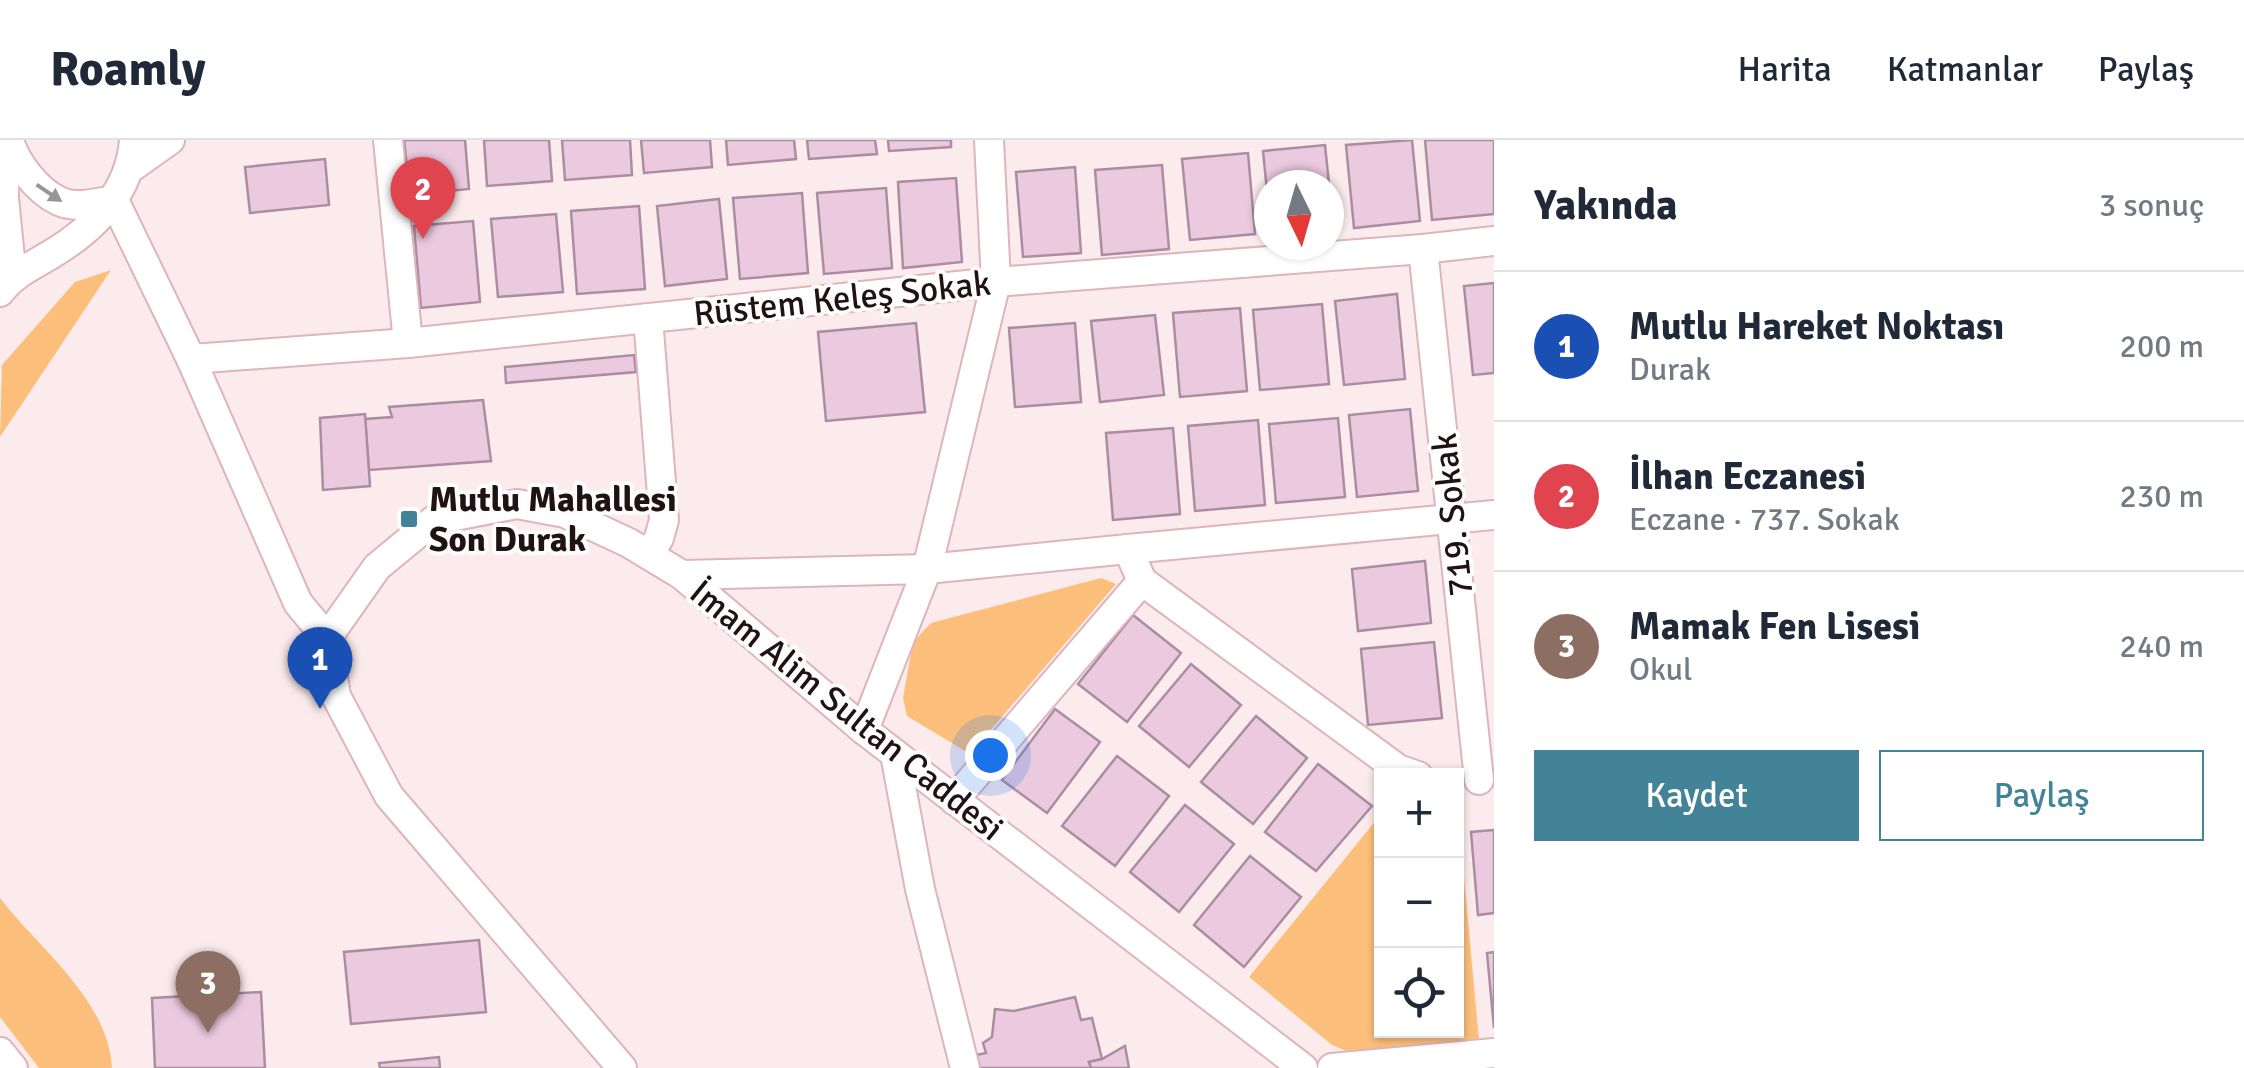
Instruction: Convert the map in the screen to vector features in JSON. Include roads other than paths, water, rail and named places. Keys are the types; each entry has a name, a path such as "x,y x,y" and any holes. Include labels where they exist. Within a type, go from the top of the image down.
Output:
{"street":[{"path":"7,140 36,184 60,202 84,205 114,200"},
{"path":"4,287 7,140"},
{"path":"4,287 79,238 114,200 133,153 170,140"},
{"path":"388,140 408,343"},
{"path":"864,730 927,569 996,282 990,140"},
{"path":"114,200 191,359 298,604 327,638 336,696 389,796 622,1068"},
{"name":"Rüstem Keleş Sokak","path":"191,359 408,343 996,282 1494,241"},
{"name":"719. Sokak","path":"1423,249 1476,782"},
{"path":"648,318 664,520 650,555"},
{"name":"İmam Alim Sultan Caddesi","path":"327,638 377,567 434,520 517,504 565,513 650,555 682,576 864,730 1303,1068"},
{"path":"682,576 927,569 1494,515"},
{"path":"1128,549 1142,582 1397,768"},
{"path":"954,800 1142,582"},
{"path":"895,754 920,889 966,1068"},
{"path":"0,1052 13,1068"},
{"path":"1332,1068 1494,1054"}],"place":[{"name":"İlhan Eczanesi","path":"423,239"},
{"name":"Mutlu Mahallesi Son Durak","path":"409,519"},
{"name":"Mutlu Hareket Noktası","path":"320,709"},
{"name":"Mamak Fen Lisesi","path":"208,1033"}]}
